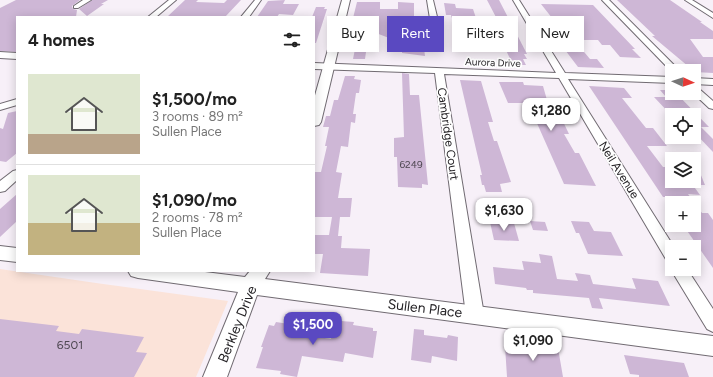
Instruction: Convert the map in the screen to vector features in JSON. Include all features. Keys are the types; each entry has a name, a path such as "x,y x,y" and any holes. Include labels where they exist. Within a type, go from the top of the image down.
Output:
{"street":[{"path":"76,7 88,0"},
{"path":"153,16 173,0"},
{"path":"246,16 258,0"},
{"path":"315,118 346,0"},
{"path":"430,0 433,16"},
{"name":"Neil Avenue","path":"516,0 665,246"},
{"path":"605,0 669,64"},
{"path":"688,0 713,16"},
{"path":"0,55 16,56"},
{"name":"Aurora Drive","path":"315,66 665,80"},
{"name":"Cambridge Court","path":"439,71 475,315"},
{"path":"701,81 713,82"},
{"path":"701,95 713,106"},
{"path":"0,107 16,102"},
{"path":"0,188 16,175"},
{"path":"0,253 16,255"},
{"name":"Sullen Place","path":"155,272 256,278 475,315 713,346"},
{"path":"683,276 713,324"},
{"name":"Berkley Drive","path":"216,377 256,278"}],"shaded area":[{"path":"0,269 228,301 196,377 0,377"}],"building":[{"path":"16,0 80,0 72,6 73,9 77,10 76,16 16,16 16,52 0,51 0,8"},
{"path":"92,0 108,0 87,16 79,9"},
{"path":"185,0 224,3 227,0 241,0 226,16 168,16"},
{"path":"285,0 283,4 299,4 293,15 279,14 278,16 258,16 268,1"},
{"path":"487,0 499,0 507,16 495,16"},
{"path":"617,0 670,0 702,22 700,22 713,31 713,39 690,39 703,57 713,57 713,73 701,72 701,64 685,64 652,36 655,36"},
{"path":"357,2 380,2 380,9 398,9 398,2 414,3 414,16 387,16 387,37 379,34 379,16 354,16"},
{"path":"444,3 455,4 456,8 473,9 475,16 452,16 452,18 451,15 446,15"},
{"path":"541,4 593,5 635,49 632,49 641,58 620,57 610,45 602,45 598,40 584,40 584,16 550,16"},
{"path":"316,7 325,7 324,9 327,9 316,43 315,16 312,16"},
{"path":"518,37 527,54 524,54 527,59 523,59 526,65 513,65 507,52 518,52"},
{"path":"354,52 366,52 365,59 353,59"},
{"path":"424,52 425,56 402,53"},
{"path":"567,52 584,52 590,59 597,59 604,68 578,67"},
{"path":"402,73 409,74 410,95 419,95 428,185 422,184 422,188 398,187 397,157 394,157 394,138 404,137"},
{"path":"345,76 355,76 354,79 361,80 359,93 356,93 353,114 356,114 355,123 351,122 348,147 341,146 336,172 342,173 338,198 352,198 350,217 340,217 338,236 342,236 341,248 370,249 368,276 320,273 323,254 315,254 315,235 329,235 332,217 315,217 315,172 321,172 327,146 325,146 329,127 323,127 326,116 330,116 334,100 338,100"},
{"path":"460,80 481,81 493,122 488,122 494,141 497,141 511,182 500,184 502,192 486,192 484,185 482,185 480,175 482,175"},
{"path":"499,82 523,82 524,85 543,86 549,107 556,107 569,134 564,134 575,153 579,153 596,186 564,184 528,103 508,103"},
{"path":"589,86 624,88 632,98 622,98 646,128 653,128 667,146 647,146 663,167 665,167 665,188 695,188 700,195 688,194 689,196 663,197"},
{"path":"660,90 665,90 665,96"},
{"path":"654,97 665,97 665,100 683,100 691,108 665,109"},
{"path":"16,111 16,154 6,162 0,161 0,128 3,129 8,113"},
{"path":"701,119 709,127 701,127"},
{"path":"701,127 713,139 713,152 701,139"},
{"path":"701,175 705,185 701,185"},
{"path":"16,195 16,222 0,237 0,209"},
{"path":"701,212 708,213 713,220 713,268 701,251 701,240 693,240 688,232 701,232"},
{"path":"530,221 545,222 548,231 533,230"},
{"path":"571,221 589,222 594,231 611,232 623,256 588,254 579,233 576,233"},
{"path":"490,222 514,223 519,241 494,240"},
{"path":"539,254 552,256 557,279 578,281 575,273 590,275 593,284 636,289 632,278 658,281 670,306 599,298 603,309 592,308 589,298 533,293 533,290 527,290 526,288 495,284 493,267 524,270 522,261 541,263"},
{"path":"0,319 59,326 56,331 79,334 82,329 144,337 136,352 147,353 134,377 0,377"},
{"path":"341,321 354,322 353,325 373,328 373,331 377,331 373,358 345,353 343,362 302,356 297,377 280,374 281,371 256,368 263,347 261,347 269,325 274,326 276,322 295,325 296,323 308,325 305,335 331,339 335,323 341,324"},
{"path":"414,329 424,330 424,335 447,338 448,335 458,337 457,361 432,356 431,363 411,360"},
{"path":"515,344 558,348 563,377 507,377 505,346 516,348"},
{"path":"624,355 684,363 689,377 639,377 639,375 630,374"}]}
